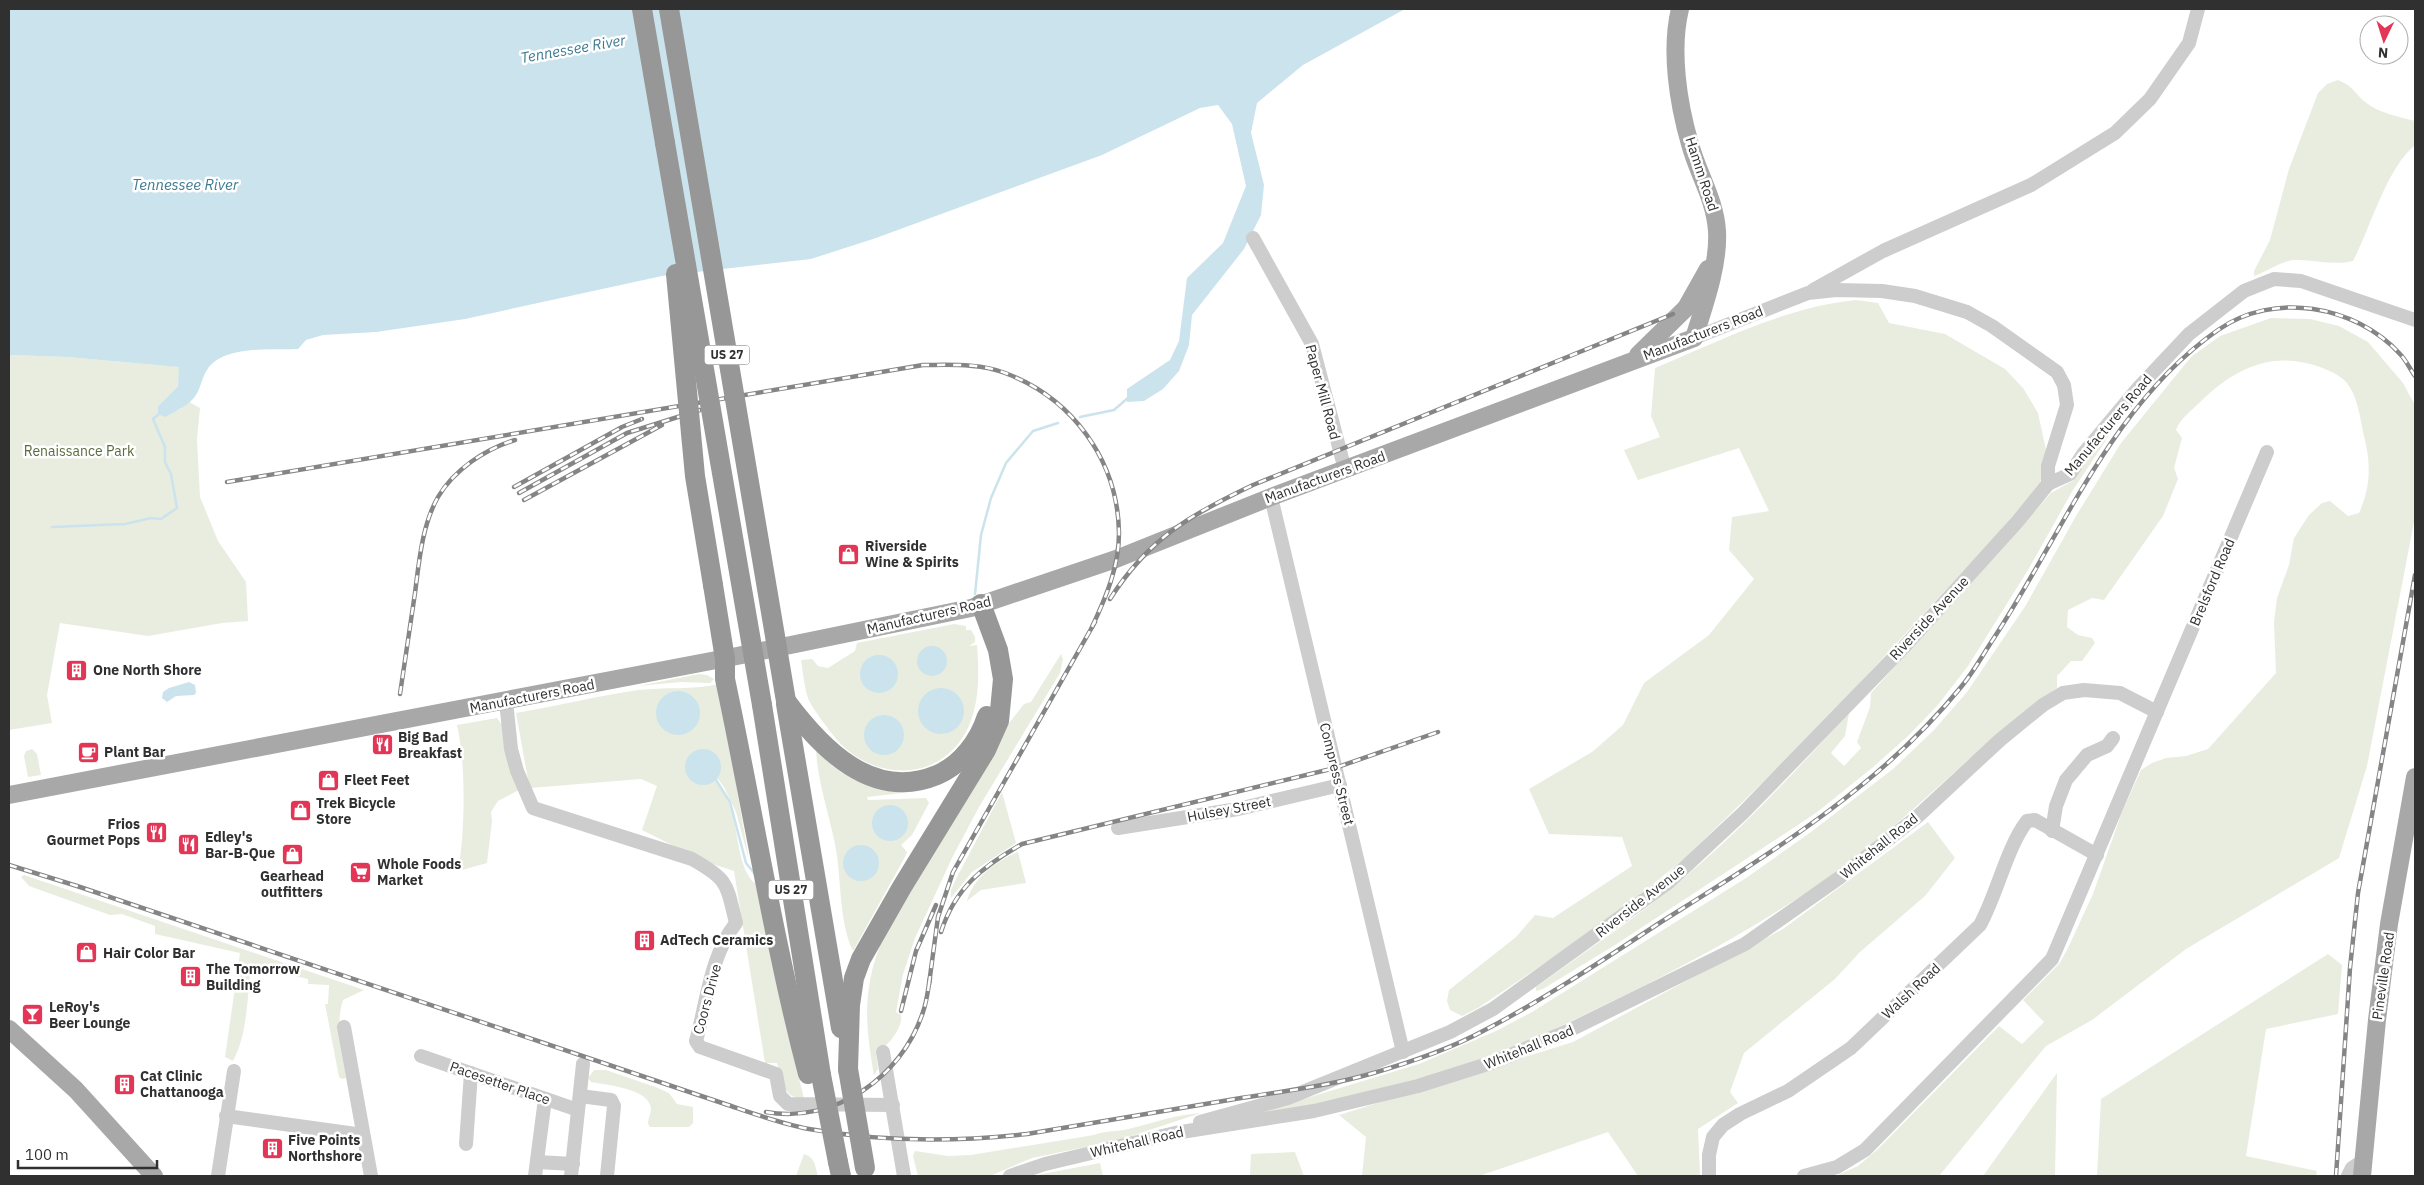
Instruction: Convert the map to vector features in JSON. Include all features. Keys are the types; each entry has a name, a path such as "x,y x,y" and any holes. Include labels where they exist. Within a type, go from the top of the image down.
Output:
{"highway":[{"name":"US 27","path":"642,9 762,705 814,1075 838,1162"},
{"name":"US 27","path":"669,9 866,1172"},
{"path":"665,143 695,476 725,659 724,679 761,850 788,995 814,1075"},
{"path":"786,701 818,740 834,755 870,777 880,780 909,782 921,781 944,772 969,750 984,724 992,695 976,606"},
{"path":"848,1069 850,1005 854,978 861,959 902,887 986,750 999,721 1003,679 998,650 976,606"}],"main road":[{"name":"Hamm Road","path":"1680,9 1676,22 1674,64 1690,144 1715,209 1718,233 1708,297 1694,338"},
{"path":"1633,359 1686,308 1715,255"},
{"name":"Manufacturers Road","path":"9,795 725,659 976,606 1116,559 1271,496 1345,470 1633,359 1694,338"},
{"name":"Pineville Road","path":"2363,1168 2376,1020 2415,777"},
{"path":"9,1029 76,1090 154,1176"}],"street":[{"path":"1808,293 1883,251 2031,185 2115,133 2150,99 2189,43 2198,9"},
{"name":"Paper Mill Road","path":"1253,238 1312,344 1345,470"},
{"name":"Manufacturers Road","path":"1694,338 1808,293 1836,290 1882,291 1915,296 1968,312 1992,326 2057,372 2064,385 2067,405 2048,466 2048,484 2070,474 2083,454 2139,387 2189,334 2244,291 2274,279 2301,281 2414,321"},
{"name":"Brelsford Road","path":"2157,712 2267,452"},
{"name":"Riverside Avenue","path":"1175,1133 1197,1123 1288,1098 1450,1032 1493,1008 1669,882 1743,813 1904,647 2017,522 2048,484"},
{"name":"Compress Street","path":"1271,496 1403,1052"},
{"name":"Whitehall Road","path":"1010,1176 1045,1164 1175,1133 1314,1111 1418,1086 1494,1062 1568,1031 1745,944 1839,878 1916,817 2000,740 2043,705 2063,693 2084,690 2120,693 2157,712"},
{"name":"Coors Drive","path":"506,701 517,770 523,781 532,808 692,859 713,871 726,884 736,923 727,934 705,995 696,1041 700,1047 776,1074 780,1096 788,1104 893,1105"},
{"path":"1804,1176 1837,1167 1865,1150 2052,959 2157,712"},
{"path":"2052,831 2056,806 2066,780 2087,755 2108,746 2113,738"},
{"name":"Hulsey Street","path":"1118,828 1238,809 1340,785"},
{"name":"Walsh Road","path":"1709,1176 1709,1154 1713,1138 1723,1125 1740,1114 1788,1091 1851,1048 1980,925 1992,903 2018,833 2027,821 2035,820 2097,854"},
{"path":"344,1026 371,1176"},
{"path":"884,1052 904,1176"},
{"name":"Pacesetter Place","path":"421,1056 578,1110"},
{"path":"537,1162 572,1170 583,1064"},
{"path":"218,1176 234,1071"},
{"path":"466,1144 471,1073"},
{"path":"580,1096 611,1100 614,1106 607,1176"},
{"path":"536,1176 545,1099"},
{"path":"226,1116 363,1135"},
{"path":"2348,1176 2352,1168 2363,1168"}],"green space":[{"path":"2338,80 2348,85 2364,101 2378,110 2415,121 2415,145 2405,155 2387,183 2353,261 2338,263 2294,260 2284,262 2254,276 2254,271 2270,240 2289,169 2318,93 2327,84"},
{"path":"1856,300 1878,303 1889,323 1945,334 2005,369 2023,388 2038,413 2046,450 2040,484 1994,538 1856,687 1796,750 1684,859 1638,896 1567,948 1478,1008 1462,1016 1450,1010 1447,1001 1449,990 1516,937 1535,915 1553,918 1632,866 1622,837 1549,834 1529,789 1592,752 1623,725 1644,683 1709,635 1754,579 1729,550 1732,517 1769,511 1739,448 1638,480 1624,450 1660,437 1651,416 1655,368 1728,336 1778,317 1830,304"},
{"path":"2271,318 2310,319 2339,326 2368,342 2403,383 2415,405 2415,517 2367,766 2339,858 2186,949 2092,1020 2046,1046 1939,1176 1836,1176 1858,1166 1878,1149 1999,1026 2022,1044 2044,1022 2023,1000 2059,964 2067,950 2093,894 2122,812 2141,770 2152,763 2166,758 2186,756 2208,749 2276,673 2274,622 2277,598 2289,565 2294,538 2309,515 2322,503 2330,501 2348,516 2359,513 2368,484 2368,456 2356,400 2346,382 2330,371 2302,362 2285,360 2253,366 2225,381 2185,416 2176,430 2182,438 2174,468 2178,479 2163,516 2104,600 2092,598 2068,610 2067,627 2078,635 2092,638 2095,643 2082,661 2071,661 2057,676 2057,688 2027,710 1859,855 1829,877 1773,914 1686,964 1566,1024 1505,1051 1460,1068 1420,1079 1312,1105 1258,1113 1419,1064 1496,1031 1532,1012 1746,878 1811,832 1893,769 1934,730 1967,692 2026,605 2076,516 2121,443 2191,357 2220,336"},
{"name":"Renaissance Park","path":"9,355 67,357 181,367 178,386 158,406 158,414 179,410 189,402 200,408 197,439 200,497 218,541 246,582 248,621 222,623 148,636 60,623 47,695 52,723 9,730"},
{"path":"2120,419 2073,490 2028,570 1968,666 1937,706 1909,735 1872,768 1816,813 1615,945 1543,989 1536,991 1536,987 1681,881 1758,809 1849,713 1845,736 1831,753 1844,766 1861,748 1857,742 1870,707 1871,693 2051,493 2074,480 2086,460"},
{"path":"954,624 966,626 966,630 971,630 975,637 975,642 969,646 977,645 978,666 975,708 968,728 956,747 940,760 922,768 903,770 884,768 865,761 848,750 833,735 809,701 801,660 812,659 818,666 828,668 855,651 857,643"},
{"path":"1061,654 1063,659 1060,673 979,807 952,858 915,938 903,974 896,1012 901,1015 901,1020 897,1031 889,1042 876,1054 878,1069 874,1075 867,1022 867,1006 871,973 883,938 1003,731 1024,704 1031,702"},
{"path":"699,674 707,675 714,679 710,683 681,682 638,686"},
{"path":"719,684 749,860 736,812 724,787 718,779 715,781 724,792 730,804 745,869 756,884 771,962 804,1099 797,1098 787,1092 777,1063 765,1063 734,871 706,862 642,830 657,786 641,779 530,788 528,779 516,713 638,690 700,687"},
{"path":"497,718 502,725 519,790 498,801 491,812 492,821 487,863 462,870 459,866 463,815 463,776 457,725"},
{"path":"32,749 37,754 41,775 28,777 24,756 26,751"},
{"path":"816,750 844,774 870,785 883,787 934,786 920,791 867,797 868,800 926,798 929,803 912,835 901,845 907,852 906,855 853,951 843,917 837,856 819,777"},
{"path":"1002,792 1016,843 972,872 951,898 951,890 957,877"},
{"path":"1928,822 1955,858 1925,896 1860,952 1835,979 1744,1053 1730,1092 1738,1103 1698,1129 1700,1176 1638,1176 1608,1132 1479,1176 1362,1176 1366,1137 1339,1115 1573,1042 1783,929"},
{"path":"1018,852 1026,883 981,890 967,901 974,885 986,871"},
{"path":"24,875 364,990 343,1000 339,1029 346,1078 342,1079 339,1077 325,1004 328,1004 329,985 308,984 308,979 251,966 242,1039 233,1061 225,1057 240,953 155,934 155,926 122,914 110,915 29,886 21,877"},
{"path":"2328,954 2342,965 2338,1014 2266,1029 2246,1156 2317,1171 2316,1176 2097,1176 2101,1099"},
{"path":"594,1070 606,1070 669,1093 677,1104 693,1107 693,1123 689,1127 650,1127 648,1124 651,1109 649,1102 635,1092 616,1086 591,1082 588,1078"},
{"path":"2057,1073 2055,1176 1983,1176"},
{"path":"1201,1113 1119,1140 1032,1158 990,1176 918,1176 913,1156 915,1151 948,1156 971,1155 1124,1130 1173,1117"},
{"path":"1295,1152 1304,1176 1250,1176 1251,1154"},
{"path":"804,1154 808,1155 812,1160 818,1176 796,1176"},
{"path":"1100,1163 1103,1176 1032,1176"}],"water":[{"name":"Tennessee River","path":"9,9 1405,9 1303,65 1257,103 1251,133 1264,185 1261,215 1244,249 1192,315 1189,345 1179,371 1163,389 1144,401 1127,402 1127,389 1170,360 1179,341 1187,278 1223,243 1246,186 1232,124 1218,105 1200,108 1102,155 876,238 811,259 662,276 465,319 376,332 323,335 306,340 298,349 249,350 224,356 214,362 207,370 193,399 182,408 165,417 158,414 158,406 178,386 179,367 67,357 9,355"},
{"path":"932,646 943,650 947,661 943,672 932,676 921,672 917,661 921,650"},
{"path":"879,655 893,660 898,674 893,688 879,693 865,688 860,674 865,660"},
{"path":"189,682 195,685 196,693 194,695 176,696 167,702 162,698 163,692 169,688"},
{"path":"941,688 954,692 960,698 964,711 960,724 954,730 941,734 928,730 922,724 918,711 922,698 928,692"},
{"path":"678,691 690,695 696,701 700,713 696,725 690,731 678,735 666,731 660,725 656,713 660,701 666,695"},
{"path":"888,715 895,718 901,724 904,735 903,743 895,752 888,755 880,755 873,752 865,743 864,731 867,724 876,716"},
{"path":"703,749 710,750 716,754 720,760 720,774 716,780 710,784 703,785 696,784 690,780 686,774 685,767 686,760 690,754 696,750"},
{"path":"890,805 897,806 903,810 907,816 907,830 903,836 897,840 890,841 883,840 877,836 873,830 872,823 873,816 877,810 883,806"},
{"path":"861,845 874,850 879,863 874,876 861,881 848,876 843,863 848,850"}],"waterway":[{"path":"1080,417 1114,410 1129,397"},
{"path":"52,527 125,524 151,518 161,519 177,508 171,474 165,462 165,447 153,419 160,413"},
{"path":"975,594 981,535 991,498 1006,463 1033,431 1058,423"},
{"path":"716,780 730,802 746,863 755,874"}],"railway":[{"path":"9,865 77,886 758,1115 809,1129 891,1138 1000,1137 1338,1082 1428,1056 1470,1038 1529,1006 1742,871 1859,787 1929,723 1965,682 2016,603 2090,475 2117,434 2147,396 2180,361 2218,330 2240,318 2264,310 2288,308 2313,309 2337,315 2360,324 2382,337 2402,356 2415,376"},
{"path":"1110,599 1140,560 1172,530 1230,496 1673,314"},
{"path":"227,482 923,365 964,365 985,368 1005,373 1029,384 1051,398 1070,415 1087,435 1100,457 1110,481 1117,506 1119,533 1117,558 1111,582 1092,627"},
{"path":"519,493 627,433 700,410"},
{"path":"514,487 622,427 642,419"},
{"path":"524,500 662,425"},
{"path":"400,694 422,544 428,519 438,497 461,469 493,449 515,440"},
{"path":"2336,1176 2350,968 2358,893 2415,575"},
{"path":"929,984 938,917 953,872 1095,622"},
{"path":"941,932 954,903 972,880 995,861 1022,844 1335,768 1438,732"},
{"path":"901,1011 916,951 936,905"},
{"path":"766,1112 792,1114 817,1111 840,1103 862,1091 882,1075 899,1057 913,1035 924,1008 930,978"}],"place":[{"name":"Riverside Wine & Spirits","path":"849,554"},
{"name":"One North Shore","path":"77,670"},
{"name":"Big Bad Breakfast","path":"382,745"},
{"name":"Plant Bar","path":"88,752"},
{"name":"Fleet Feet","path":"328,780"},
{"name":"Trek Bicycle Store","path":"300,811"},
{"name":"Frios Gourmet Pops","path":"156,832"},
{"name":"Edley's Bar-B-Que","path":"189,845"},
{"name":"Gearhead outfitters","path":"292,854"},
{"name":"Whole Foods Market","path":"361,872"},
{"name":"AdTech Ceramics","path":"644,940"},
{"name":"Hair Color Bar","path":"87,953"},
{"name":"The Tomorrow Building","path":"190,977"},
{"name":"LeRoy's Beer Lounge","path":"33,1015"},
{"name":"Cat Clinic Chattanooga","path":"124,1084"},
{"name":"Five Points Northshore","path":"272,1148"}]}
